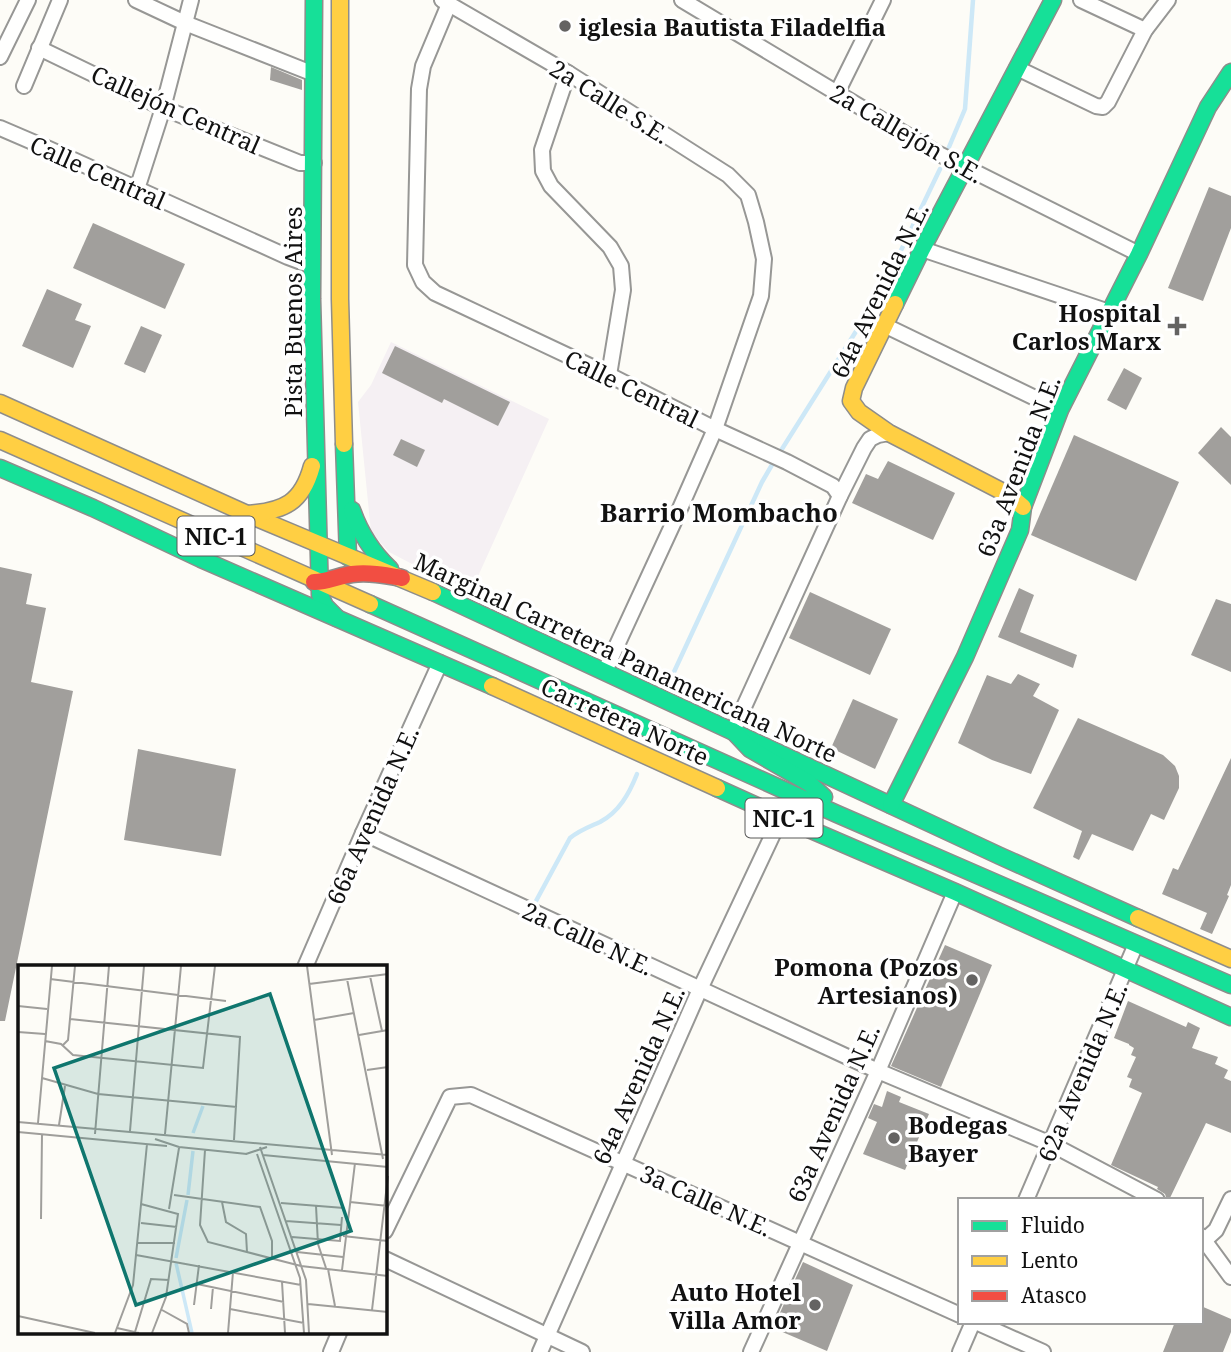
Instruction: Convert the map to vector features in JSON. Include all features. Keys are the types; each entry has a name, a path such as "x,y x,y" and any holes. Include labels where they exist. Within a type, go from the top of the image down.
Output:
{"main road":[{"name":"Pista Buenos Aires","path":"314,0 312,266 318,545 320,595 325,606 337,618"},
{"name":"Pista Buenos Aires","path":"340,0 340,286 348,556"},
{"name":"64a Avenida N.E.","path":"889,433 859,412 851,401 854,388 922,249 959,164 1017,68 1053,0"},
{"name":"63a Avenida N.E.","path":"891,805 965,657 1020,530 1023,507 1060,410 1139,254 1208,107 1231,72"},
{"path":"315,403 344,402"},
{"name":"Marginal Carretera Panamericana Norte","path":"0,403 318,545 402,578 1000,856 1231,959"},
{"path":"889,433 1009,495 1023,507"},
{"name":"Carretera Norte","path":"0,440 837,814 1231,985"},
{"path":"247,514 283,509 299,496 310,477 316,447"},
{"name":"Carretera Norte","path":"0,468 1231,1017"},
{"path":"346,490 367,544 402,578"},
{"path":"93,508 166,523 299,580 320,582 351,574 371,573 402,578"},
{"path":"320,582 333,575 348,556"},
{"path":"733,731 752,751 821,793 837,814"}],"street":[{"path":"0,57 29,0"},
{"path":"24,86 60,0"},
{"path":"136,0 185,23 314,74"},
{"path":"137,189 163,108 191,0"},
{"name":"2a Callejón S.E.","path":"682,0 938,154 1139,254"},
{"path":"837,93 883,0"},
{"path":"1082,0 1145,30"},
{"path":"1017,68 1103,107 1145,30 1168,0"},
{"name":"2a Calle S.E.","path":"446,2 568,73 728,175 748,195 756,222 764,259 761,296 715,429 604,671"},
{"name":"Calle Central","path":"446,2 423,66 419,89 415,265 423,282 435,293 787,462 833,486 840,496"},
{"name":"Callejón Central","path":"39,48 163,108 300,163 314,163"},
{"path":"568,73 542,150 542,172 551,186 610,247 621,266 623,290 608,375"},
{"name":"Calle Central","path":"0,128 312,266"},
{"path":"922,249 1109,312"},
{"path":"884,325 1060,410"},
{"path":"733,731 840,496 870,439 889,433"},
{"name":"66a Avenida N.E.","path":"306,965 440,663"},
{"name":"64a Avenida N.E.","path":"540,1352 700,989 781,817"},
{"name":"2a Calle N.E.","path":"363,833 878,1071 1051,1144 1153,1198"},
{"name":"63a Avenida N.E.","path":"751,1352 878,1071 955,892"},
{"name":"62a Avenida N.E.","path":"1027,1198 1136,944"},
{"name":"3a Calle N.E.","path":"387,1227 450,1097 471,1095 958,1314"},
{"path":"1231,1199 1216,1230 1203,1238 1231,1277"},
{"path":"387,1260 582,1352"},
{"path":"960,1352 973,1324"},
{"path":"979,1324 1043,1352"},
{"path":"331,1352 339,1334"}],"shaded area":[{"path":"391,342 549,419 470,594 389,552 371,532 358,402 371,385"}],"building":[{"path":"271,67 302,80 302,90 270,80"},
{"path":"1209,187 1231,196 1231,228 1203,301 1168,288"},
{"path":"93,223 185,264 165,309 73,268"},
{"path":"47,289 82,304 75,320 91,326 73,368 22,346"},
{"path":"141,326 162,335 145,373 124,364"},
{"path":"395,346 510,402 498,426 444,399 442,403 382,373"},
{"path":"1124,368 1142,378 1126,410 1107,400"},
{"path":"1221,427 1231,437 1231,485 1198,453"},
{"path":"1074,435 1179,482 1136,581 1031,535"},
{"path":"401,439 425,450 417,467 393,455"},
{"path":"888,461 955,493 933,540 852,503 866,474 878,479"},
{"path":"0,567 32,574 26,604 46,608 31,682 73,691 5,1021 0,1021"},
{"path":"1019,588 1034,595 1020,632 1077,655 1073,668 998,637"},
{"path":"810,592 891,629 870,675 789,638"},
{"path":"1216,599 1231,604 1231,672 1191,655"},
{"path":"1018,674 1040,684 1033,696 1059,710 1031,774 992,760 958,743 987,675 1011,684"},
{"path":"853,699 898,719 875,769 831,748"},
{"path":"1078,718 1163,755 1175,766 1179,776 1179,788 1164,820 1151,814 1133,851 1092,834 1079,860 1073,857 1082,831 1033,808"},
{"path":"138,749 236,769 221,856 124,840"},
{"path":"1231,758 1231,885 1227,895 1229,896 1212,934 1200,929 1207,913 1162,894 1173,868 1178,870"},
{"path":"945,945 992,965 941,1087 891,1066"},
{"path":"1128,1001 1186,1027 1188,1022 1200,1028 1192,1048 1218,1057 1215,1064 1228,1070 1224,1078 1231,1081 1231,1133 1206,1123 1170,1198 1166,1198 1158,1187 1111,1165 1142,1093 1129,1087 1132,1079 1127,1077 1136,1057 1131,1055 1134,1048 1114,1038"},
{"name":"Bodegas Bayer","path":"887,1091 901,1097 899,1102 929,1114 905,1170 863,1154 877,1122 868,1118 874,1104 882,1107"},
{"path":"803,1262 853,1285 827,1351 773,1328"},
{"path":"1203,1307 1231,1319 1231,1332 1223,1352 1163,1352 1174,1324 1203,1324"}],"waterway":[{"path":"949,147 965,109 973,0"},
{"path":"782,449 882,290 940,169"},
{"path":"667,687 773,463"},
{"path":"536,901 570,838 613,813 627,795 637,774"}],"traffic: fast":[{"path":"314,0 312,299 320,595 325,606 337,618"},
{"path":"895,304 1053,0"},
{"path":"891,805 965,657 1020,530 1023,507 1060,410 1139,254 1208,107 1231,72"},
{"path":"344,444 348,557"},
{"path":"0,468 492,686"},
{"path":"352,510 367,542 390,569"},
{"path":"433,592 1138,918"},
{"path":"370,604 837,814 1231,985"},
{"path":"733,731 750,749 809,783 824,797"},
{"path":"717,788 1231,1017"}],"traffic: slow":[{"path":"340,0 340,299 344,444"},
{"path":"895,304 854,388 851,401 859,412 889,433 1009,495 1023,507"},
{"path":"0,403 247,514 433,592"},
{"path":"0,440 370,604"},
{"path":"248,514 272,510 290,503 303,489 312,466"},
{"path":"492,686 717,788"},
{"path":"1138,918 1231,959"}],"traffic: jam":[{"path":"314,582 358,573 402,578"}],"place":[{"name":"iglesia Bautista Filadelfia","path":"565,26"},
{"name":"Hospital Carlos Marx","path":"1177,326"},
{"name":"Pomona (Pozos Artesianos)","path":"972,980"},
{"name":"Bodegas Bayer","path":"894,1138"},
{"name":"Auto Hotel Villa Amor","path":"815,1305"}],"district":[{"name":"Barrio Mombacho","path":"719,512"}]}
